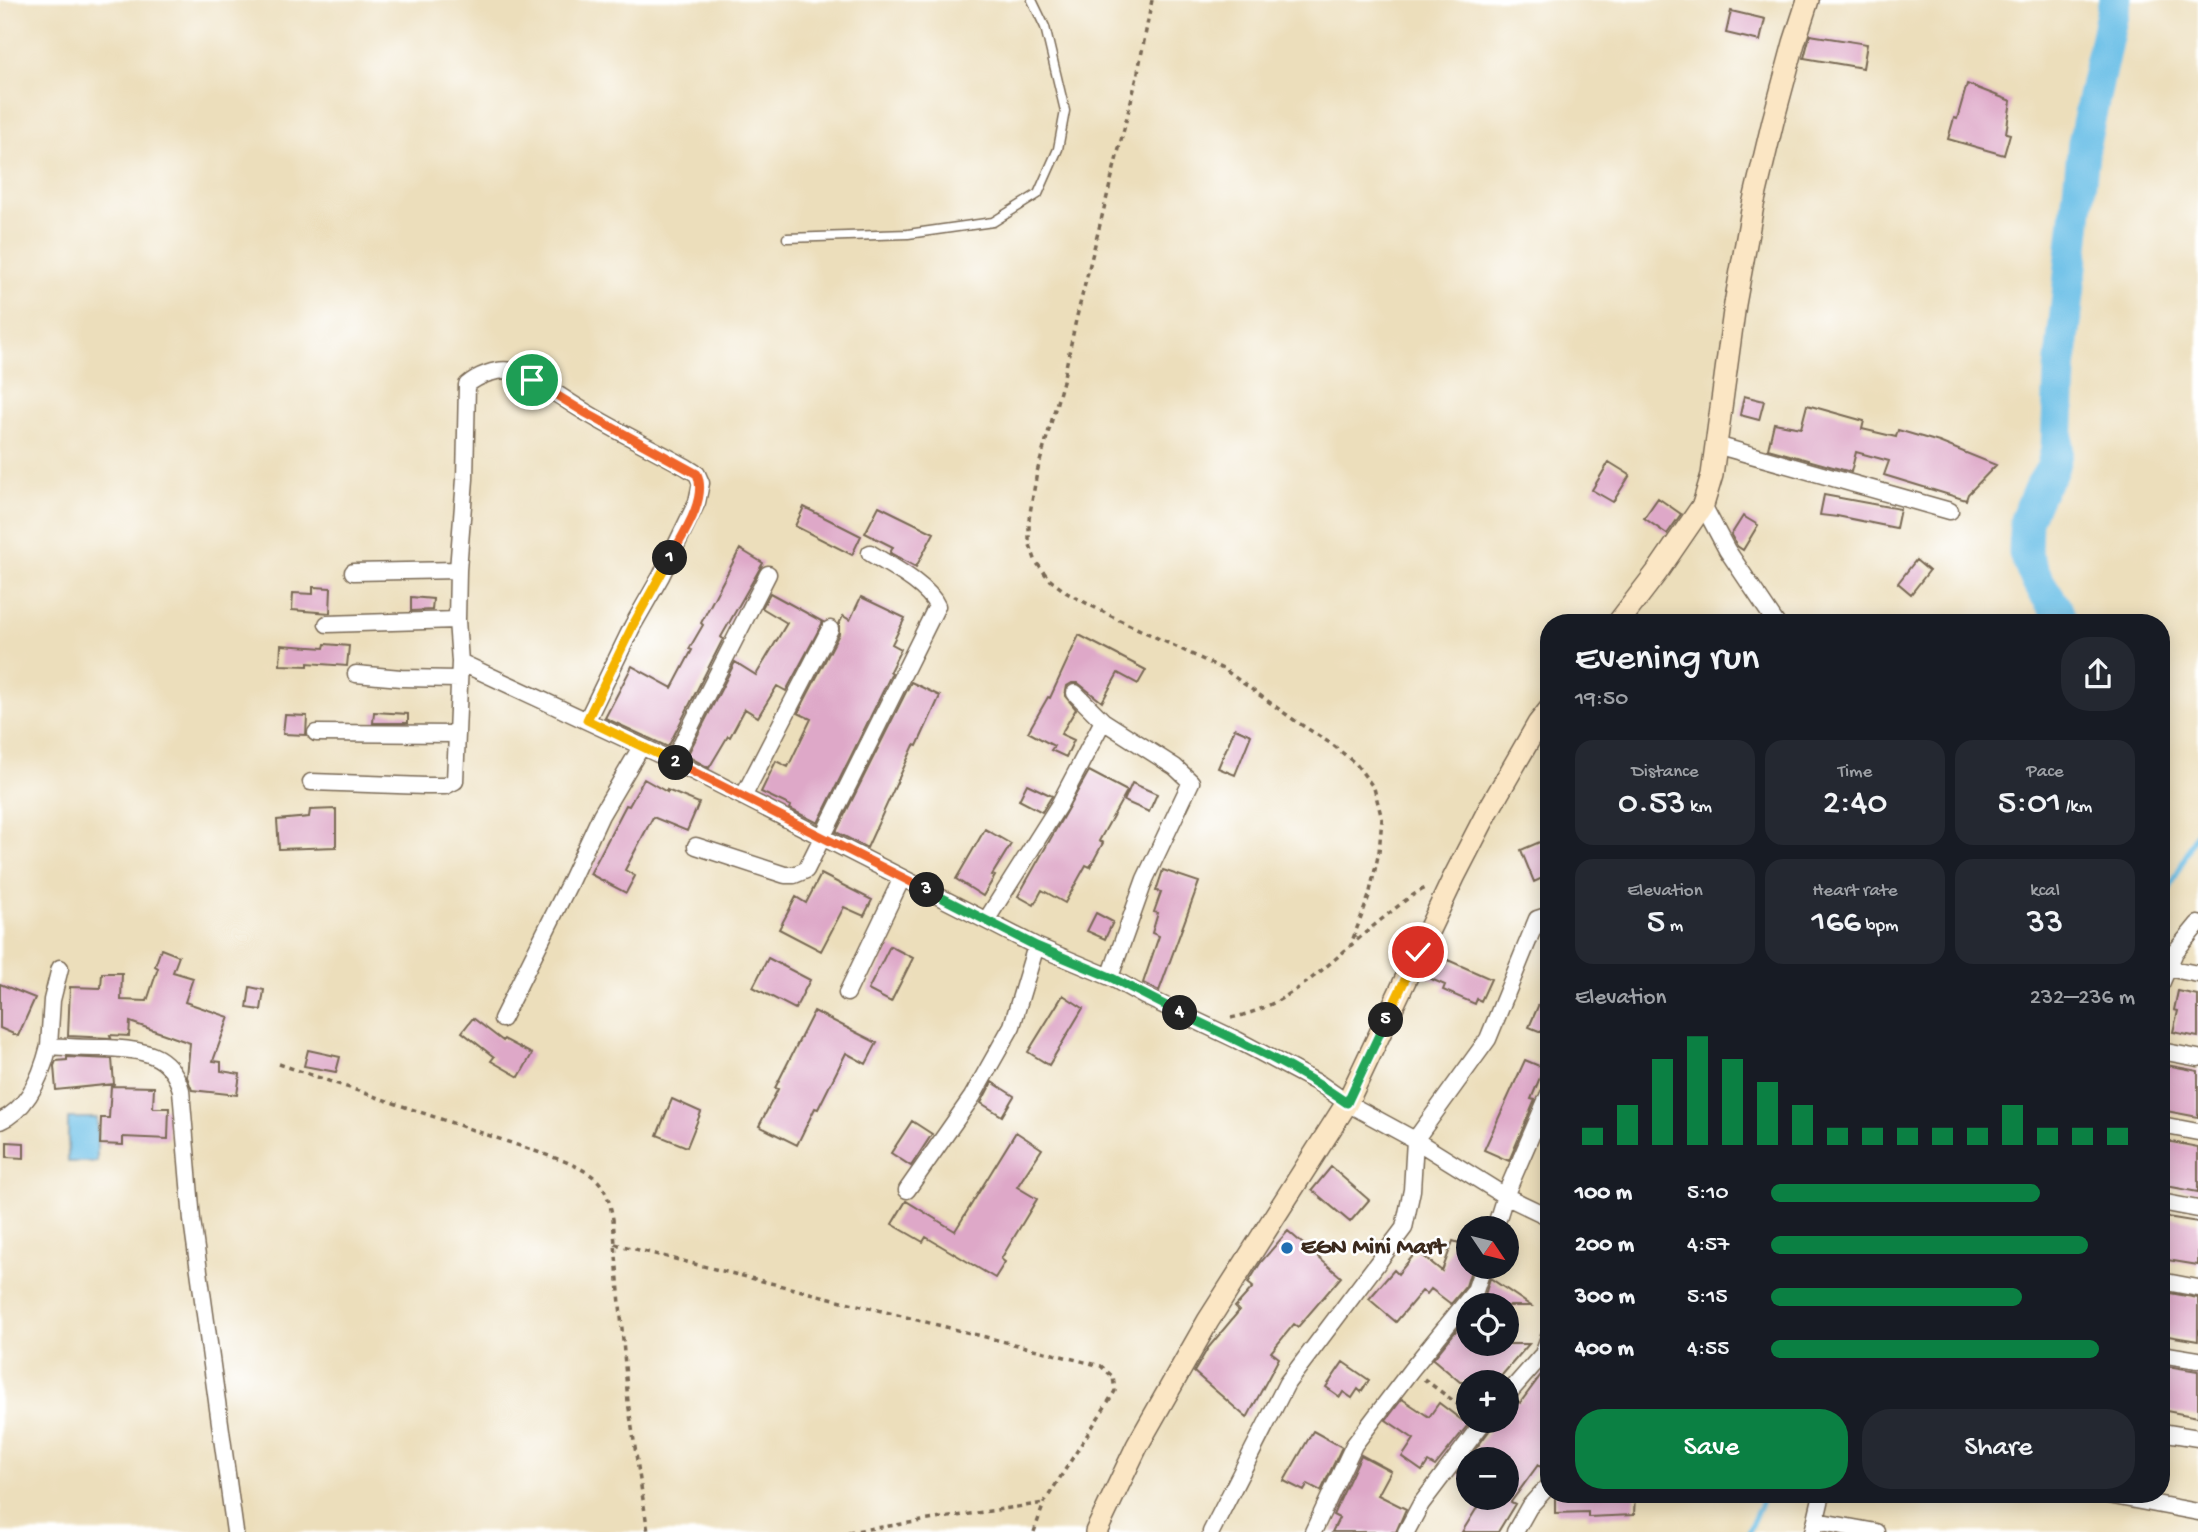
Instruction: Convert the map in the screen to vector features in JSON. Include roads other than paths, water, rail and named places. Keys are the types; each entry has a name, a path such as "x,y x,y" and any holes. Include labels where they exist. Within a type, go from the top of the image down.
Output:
{"street":[{"path":"1625,614 1703,505 1712,475 1735,304 1753,205 1787,69 1808,0"},
{"path":"311,782 426,786 451,784 455,781 459,671 458,570 465,478 467,385 474,379 501,371 511,371 532,380 697,474 701,483 697,502 587,720"},
{"path":"1716,445 1950,511"},
{"path":"1703,505 1727,551 1770,614"},
{"path":"696,846 785,875 807,870 937,606 925,591 870,553"},
{"path":"353,572 458,570"},
{"path":"673,761 768,574"},
{"path":"327,624 457,620"},
{"path":"743,797 830,629"},
{"path":"356,674 401,678 459,671 587,720 1036,946 1110,977 1320,1084 1347,1103 1415,1139 1505,1196 1540,1213"},
{"path":"1074,693 1102,720 1175,767 1191,782 1145,879 1110,977"},
{"path":"986,919 1059,805 1102,720"},
{"path":"1096,1532 1137,1446 1190,1351 1347,1103 1454,877 1488,811 1540,721"},
{"path":"316,733 455,734"},
{"path":"502,1019 601,815 641,747"},
{"path":"847,993 902,878"},
{"path":"1211,1532 1287,1383 1404,1228 1412,1190 1415,1139 1488,1039 1537,919 1540,918"},
{"path":"2170,962 2198,924"},
{"path":"907,1191 972,1097 1012,1026 1036,946"},
{"path":"0,1121 19,1109 45,1062 49,1046 52,1000 60,968"},
{"path":"2170,969 2198,974"},
{"path":"49,1046 134,1050 151,1054 171,1068 178,1078 192,1220 235,1532"},
{"path":"2170,1053 2198,1058"},
{"path":"1499,1216 1540,1115"},
{"path":"2170,1127 2198,1132"},
{"path":"2170,1204 2198,1209"},
{"path":"1313,1532 1354,1445 1475,1292 1479,1279"},
{"path":"2170,1282 2198,1287"},
{"path":"2170,1355 2198,1360"},
{"path":"1519,1381 1540,1357"},
{"path":"1406,1532 1421,1504 1475,1433"},
{"path":"2170,1433 2198,1438"},
{"path":"1515,1532 1540,1495"},
{"path":"1820,1503 1815,1527 1876,1532"},
{"path":"2150,1503 2198,1512"}],"lane":[{"path":"787,238 908,234 993,222 1038,194 1058,149 1065,111 1045,27 1032,0"}],"water":[{"path":"68,1118 97,1118 97,1162 68,1162"}],"waterway":[{"path":"2058,614 2037,580 2025,553 2026,520 2052,469 2057,449 2060,370 2084,143 2115,0"},
{"path":"2170,888 2198,830"},
{"path":"1748,1532 1761,1503"}],"place":[{"name":"EGN Mini Mart","path":"1287,1248"}]}
